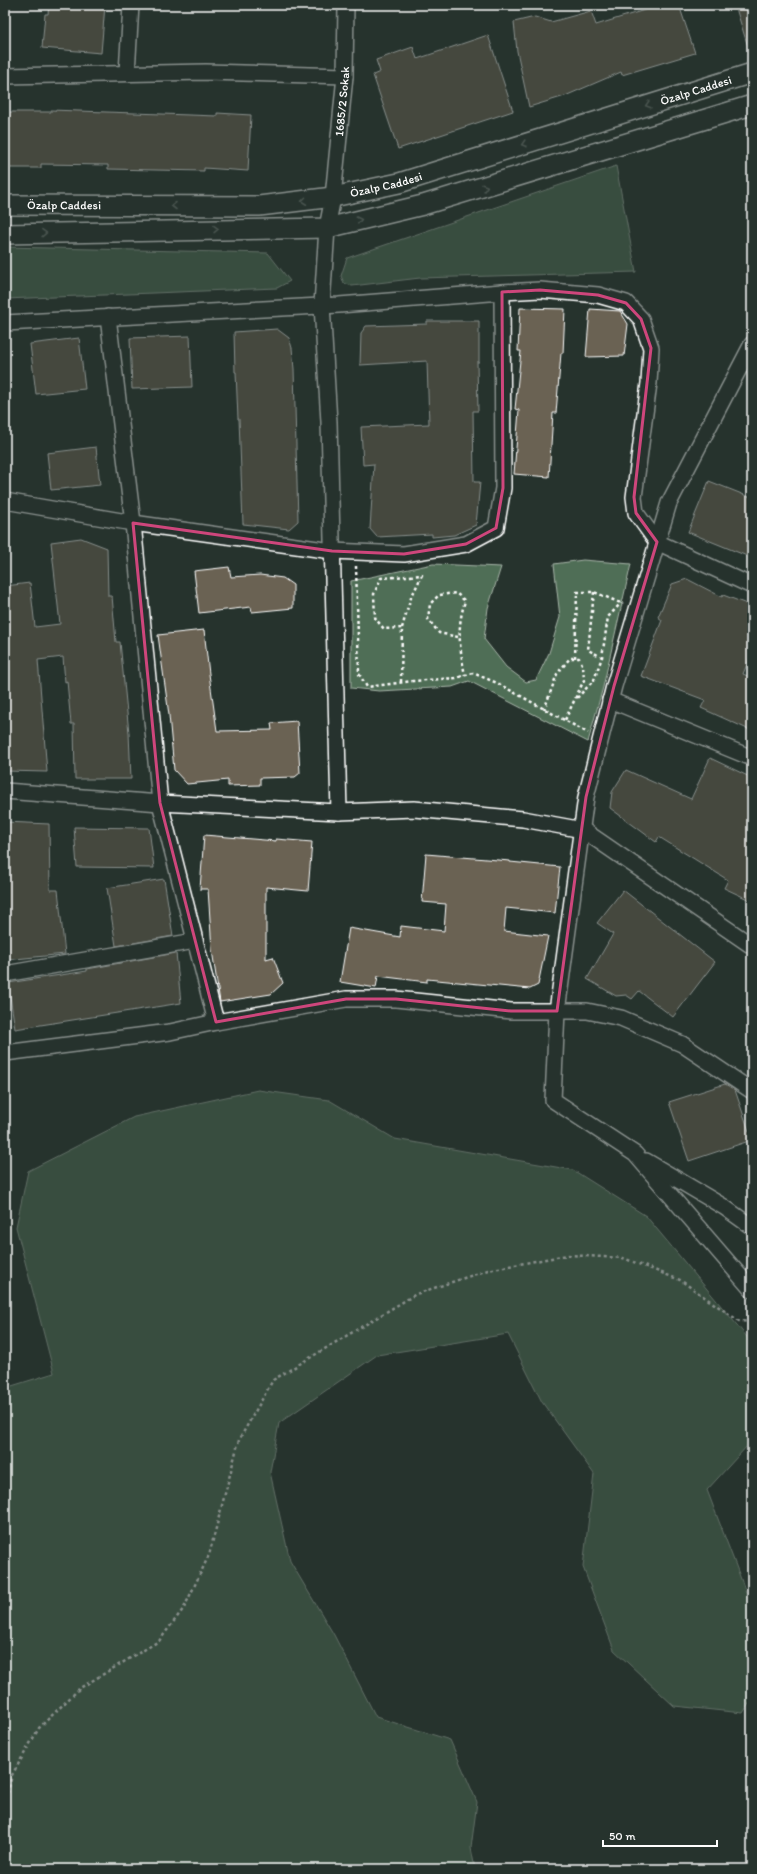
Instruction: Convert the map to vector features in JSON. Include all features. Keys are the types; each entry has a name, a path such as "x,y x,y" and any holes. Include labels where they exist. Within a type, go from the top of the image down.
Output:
{"main road":[{"name":"Özalp Caddesi","path":"5,205 259,206 333,197 399,183 752,73"},
{"path":"5,234 327,228 423,206 752,105"}],"street":[{"path":"127,73 131,5"},
{"name":"1685/2 Sokak","path":"339,812 329,422 322,305 327,228 333,197 345,76 346,5"},
{"path":"5,76 206,72 345,76"},
{"path":"5,323 322,305 540,290 598,295 626,304 641,319 651,348 649,383 634,497 636,513 657,542 752,586"},
{"path":"5,501 133,523 332,552 404,554 466,544 496,528 503,488 502,292"},
{"path":"108,317 133,523 160,802 216,1022"},
{"path":"752,344 669,503 610,700 586,797 583,830 557,1011 552,1100 635,1154 724,1207 752,1227"},
{"path":"610,700 752,758"},
{"path":"5,791 160,802 339,812 414,809 522,819 583,830 752,946"},
{"path":"5,974 195,941"},
{"path":"5,1053 170,1032 216,1022 346,999 396,999 511,1011 587,1011 621,1018 682,1044 752,1091"},
{"path":"635,1154 752,1290"}],"path":[{"path":"356,553 360,674 367,687 401,682 456,678 473,673 497,683 601,740"},
{"path":"401,682 402,628 410,600 422,575 381,578 374,594 375,618 384,629 402,628"},
{"path":"575,658 577,592 594,592 637,610"},
{"path":"594,592 588,650 602,657"},
{"path":"458,638 439,633 428,619 430,604 439,595 456,593 465,601 460,616 458,638 465,676"},
{"path":"575,699 594,680 602,657 608,617 621,603"},
{"path":"544,710 557,674 570,658 579,658 583,666 584,680 565,720"},
{"path":"5,1805 12,1775 39,1728 80,1688 159,1641 184,1608 209,1555 239,1440 274,1380 416,1294 488,1270 567,1255 623,1258 680,1280 739,1321 752,1322"}],"highlighted area":[{"path":"540,290 598,295 626,303 641,319 651,348 634,497 636,513 657,542 614,686 586,797 557,1011 511,1011 396,999 346,999 216,1022 160,803 133,523 332,551 404,554 466,544 496,528 503,488 502,292"}],"green space":[{"path":"616,166 636,272 420,278 352,286 344,283 341,276 347,258"},
{"path":"5,247 268,253 290,281 277,288 5,299"},
{"path":"583,560 631,564 603,687 588,742 469,681 452,687 379,691 351,688 351,581 433,564 501,567 488,608 484,639 506,667 526,682 536,680 549,653 560,617 554,564"},
{"path":"258,1090 329,1100 395,1139 573,1170 646,1216 752,1343 752,1437 748,1445 707,1490 752,1608 752,1699 743,1713 674,1706 614,1650 583,1567 594,1474 542,1402 508,1334 377,1355 279,1423 270,1472 290,1561 334,1635 376,1717 450,1740 477,1802 471,1848 475,1869 5,1869 5,1388 54,1373 16,1227 28,1171 134,1117"}],"building":[{"path":"49,5 105,5 101,53 42,48 45,14 48,14"},
{"path":"661,5 679,5 695,53 622,75 621,72 565,96 529,107 517,51 514,22 535,17 551,22 591,11 596,25"},
{"path":"735,5 752,5 752,49 749,50"},
{"path":"488,35 513,111 398,149 373,75 380,72 376,60 413,47 417,59"},
{"path":"51,110 217,116 217,113 251,115 248,171 204,168 204,171 108,169 108,165 41,164 41,168 5,168 5,112 51,112"},
{"path":"520,308 565,309 563,353 561,353 556,413 553,413 549,477 514,474 519,410 515,409 521,351 518,351"},
{"path":"590,309 620,311 628,324 624,356 586,357"},
{"path":"427,321 479,321 479,362 477,362 478,411 473,411 474,482 480,482 476,525 454,535 432,537 432,534 377,537 370,529 374,464 363,465 361,427 429,424 427,361 360,365 361,333 366,326 427,324"},
{"path":"277,329 289,338 292,348 294,369 298,521 289,529 243,524 234,332"},
{"path":"190,336 192,387 132,389 130,338"},
{"path":"79,338 85,389 36,394 30,344"},
{"path":"96,447 100,485 51,490 47,453"},
{"path":"709,481 752,498 752,558 688,532"},
{"path":"81,538 107,548 108,596 112,596 116,642 120,642 129,733 131,779 75,779 74,724 71,724 63,657 38,660 47,772 5,771 5,586 30,583 35,627 60,624 51,542"},
{"path":"229,567 231,577 260,575 283,578 293,585 293,608 252,612 251,607 199,613 194,571"},
{"path":"687,579 722,597 723,595 752,606 752,652 743,674 752,678 752,731 701,708 705,700 641,676 662,620 658,617 672,584"},
{"path":"204,630 217,731 272,730 271,723 297,721 300,773 295,777 260,778 260,785 228,786 228,780 187,784 174,770 169,715 158,635"},
{"path":"710,758 752,778 752,901 724,888 728,880 659,837 656,842 610,808 612,792 626,770 691,799"},
{"path":"5,822 49,824 50,890 58,890 65,954 5,960"},
{"path":"74,827 149,828 154,868 77,867"},
{"path":"204,835 276,841 276,839 312,842 308,891 266,887 266,959 273,957 283,983 271,994 220,1002 212,950 208,889 200,889"},
{"path":"426,854 560,867 555,913 506,908 504,931 548,936 538,985 530,989 427,979 427,982 378,976 376,988 340,982 349,928 400,937 401,926 444,931 446,904 422,902"},
{"path":"164,879 173,936 116,946 107,888"},
{"path":"623,890 715,962 673,1017 639,991 632,999 626,995 616,996 587,979 613,934 597,923"},
{"path":"176,953 181,1003 15,1029 8,983 87,971 87,969"},
{"path":"725,1084 735,1090 752,1140 689,1161 669,1102"}]}
